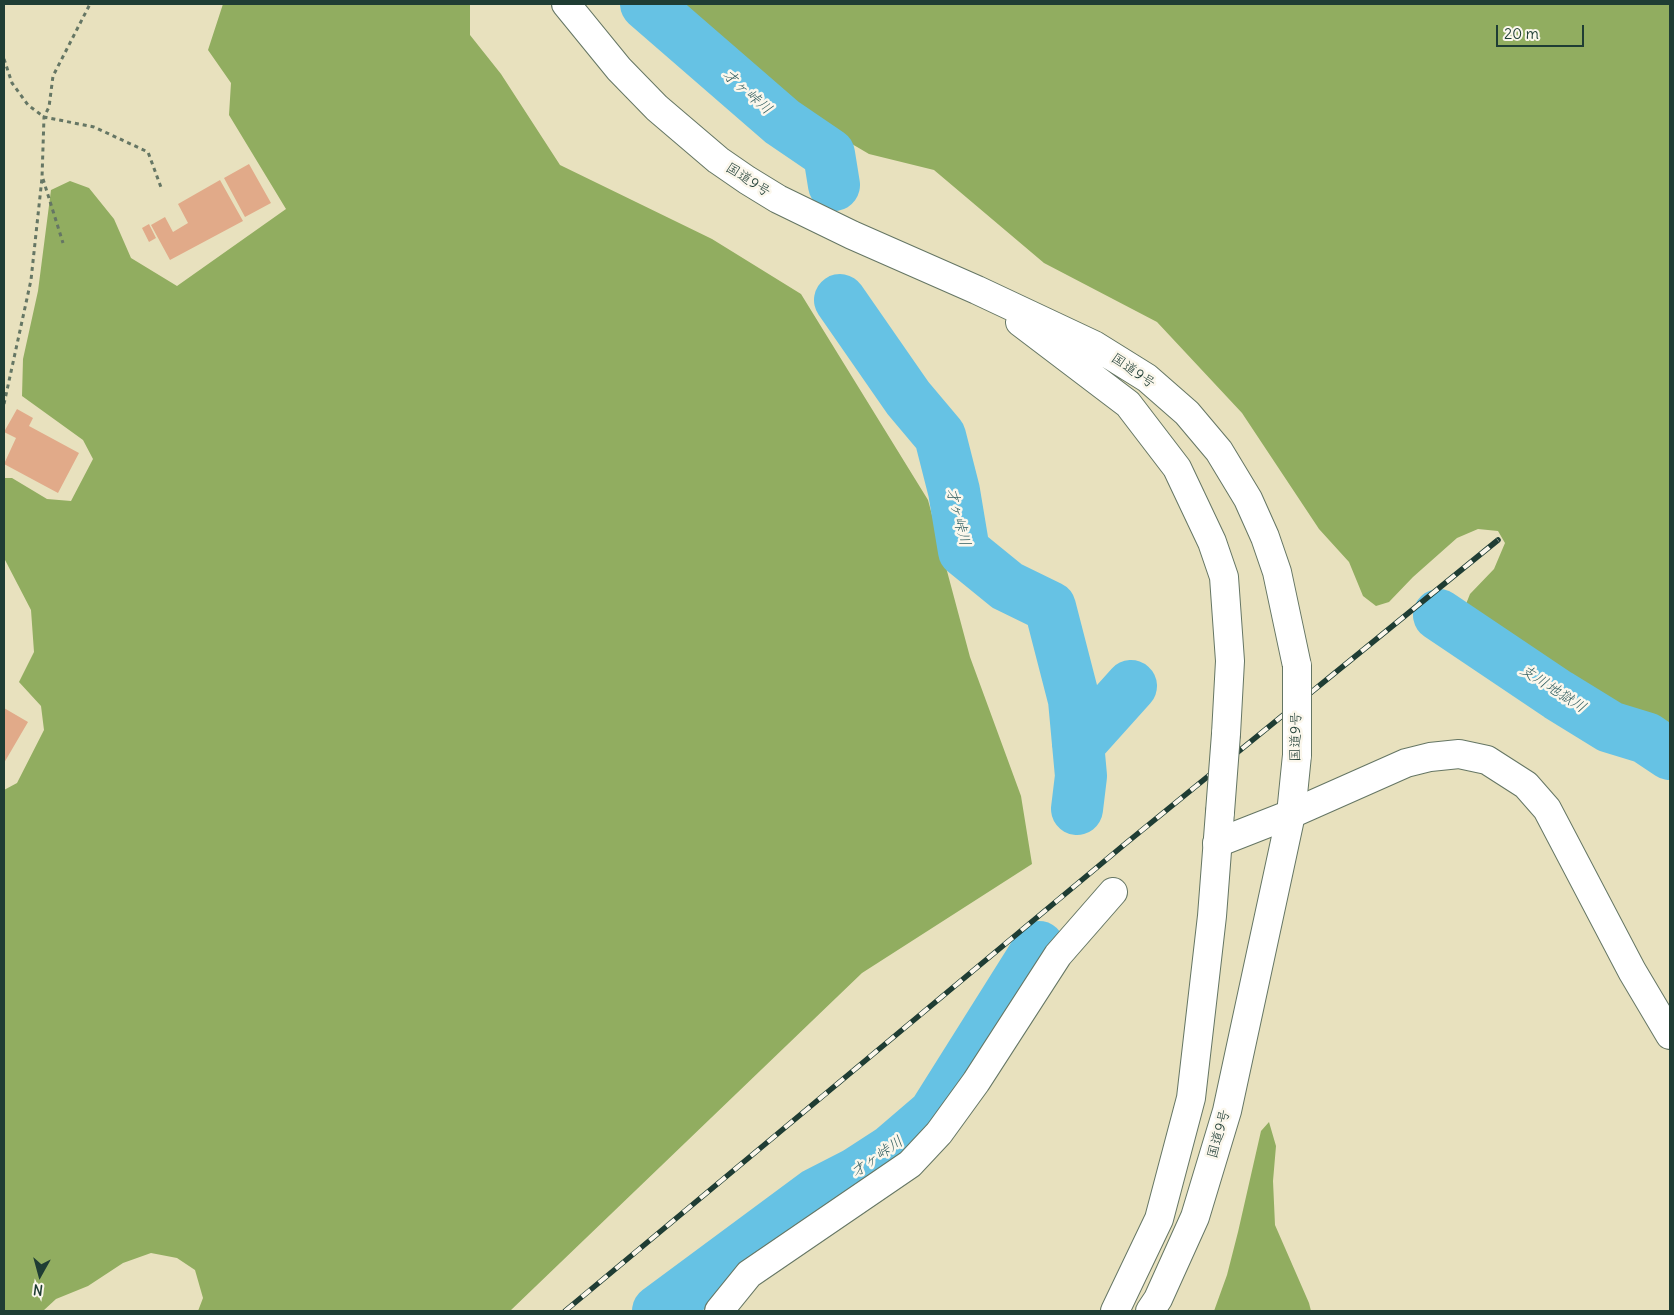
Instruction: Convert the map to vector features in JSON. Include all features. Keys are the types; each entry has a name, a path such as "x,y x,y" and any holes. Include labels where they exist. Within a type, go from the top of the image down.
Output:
{"main road":[{"name":"国道9号","path":"566,4 619,69 651,102 732,170 778,199 852,235 977,290 1094,345 1147,378 1187,413 1219,451 1248,499 1265,537 1277,572 1297,666 1297,755 1291,814 1226,1111 1195,1216 1158,1299 1150,1311"},
{"name":"国道9号","path":"977,290 1128,404 1177,468 1212,542 1224,577 1230,660 1226,734 1212,916 1191,1098 1159,1219 1116,1311"},
{"path":"1218,842 1291,814 1406,763 1430,757 1459,754 1487,760 1508,771 1526,785 1547,809 1632,971 1670,1035"},
{"path":"719,1311 749,1274 910,1164 939,1133 976,1082 1058,955 1113,892"}],"path":[{"path":"4,404 31,280 42,178 44,117 49,107 52,76 90,4"},
{"path":"4,59 12,83 28,105 44,117 94,127 148,152 162,190"},
{"path":"42,178 63,243"}],"green space":[{"path":"223,4 470,4 470,35 501,74 560,165 712,239 801,294 928,500 970,657 1021,796 1032,864 862,973 510,1311 198,1311 203,1298 195,1270 177,1258 151,1253 123,1263 88,1286 56,1299 43,1311 4,1311 4,790 17,783 44,730 41,706 19,682 34,652 31,610 4,558 4,478 12,478 47,499 71,501 93,459 83,440 22,396 23,359 38,291 51,190 70,181 89,188 114,219 131,258 177,286 286,209 229,115 231,83 208,50"},
{"path":"667,4 1670,4 1670,740 1610,718 1469,625 1464,609 1470,594 1494,569 1505,543 1498,531 1478,529 1457,538 1413,577 1389,602 1376,606 1363,596 1349,562 1319,529 1242,413 1157,322 1044,263 934,170 869,154 794,110"},
{"path":"1269,1122 1276,1146 1273,1181 1275,1225 1311,1311 1214,1311 1227,1275 1261,1131"}],"building":[{"path":"249,164 271,203 245,217 224,178"},
{"path":"220,180 243,221 170,260 151,225 165,217 173,232 188,223 178,204"},
{"path":"149,224 156,238 149,242 142,228"},
{"path":"17,409 33,418 29,426 79,453 58,493 4,464 16,438 4,432"},
{"path":"4,708 28,722 4,763"}],"waterway":[{"name":"才ヶ峠川","path":"646,4 782,122 829,154 834,185"},
{"name":"才ヶ峠川","path":"840,300 908,398 940,436 954,491 964,551 1007,586 1050,607 1074,700 1081,776 1077,809"},
{"name":"支川地獄川","path":"1439,615 1558,695 1610,727 1646,738 1670,754"},
{"name":"支川地獄川","path":"1078,745 1131,686"},
{"name":"才ヶ峠川","path":"658,1311 816,1194 855,1174 892,1150 934,1114 1039,947"}],"railway":[{"path":"565,1311 1125,844 1498,540"}]}
